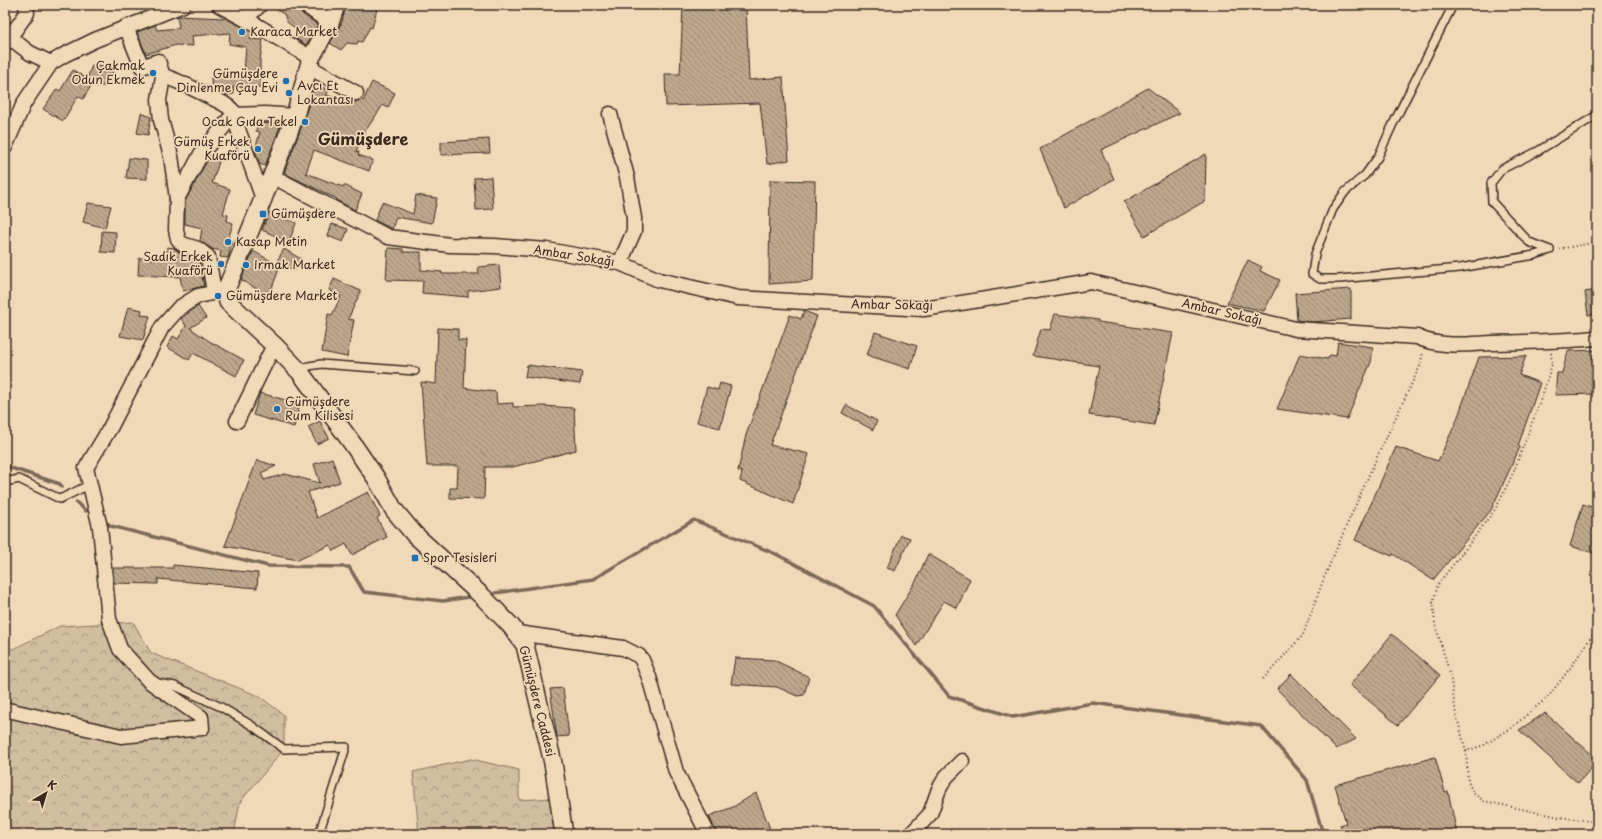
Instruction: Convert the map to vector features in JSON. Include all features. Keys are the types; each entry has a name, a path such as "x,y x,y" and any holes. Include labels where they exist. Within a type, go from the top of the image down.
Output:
{"street":[{"path":"26,5 27,13 6,39 51,63"},
{"path":"5,147 24,103 51,63 64,55 126,27 183,5"},
{"path":"219,5 245,19 356,93"},
{"path":"245,19 260,5"},
{"path":"305,5 330,23"},
{"path":"220,291 263,199 295,116 310,62 330,23 336,5"},
{"path":"126,27 142,67 158,61 163,76 158,100 161,120 171,156 177,199 176,230 178,239 182,244 198,249 208,256 220,291"},
{"path":"163,76 178,80 221,101 234,112 233,115 263,199"},
{"path":"177,199 201,154 233,115 265,114 295,116"},
{"path":"610,114 628,177 634,218 634,231 620,263"},
{"name":"Ambar Sokağı","path":"272,176 388,236 450,246 494,246 547,250 620,263 659,280 738,298 924,309 1091,282 1296,329 1417,337 1426,341 1451,344 1549,342 1597,338"},
{"path":"5,711 8,710 121,736 202,728 201,717 149,681 120,649 109,619 100,527 86,468 110,428 162,328 179,308 198,296 220,291"},
{"name":"Gümüşdere Caddesi","path":"220,291 228,302 274,345 300,372 376,478 394,510 414,534 483,597 512,626 525,645 553,763 564,834"},
{"path":"237,421 274,345"},
{"path":"517,633 623,648 639,656 649,677 676,772 708,834"},
{"path":"911,834 930,814 939,789 946,777 962,761"}],"lane":[{"path":"1453,5 1378,157 1365,175 1345,192 1333,209 1314,254 1312,274 1320,279 1339,279 1460,268 1535,256 1550,250"},
{"path":"1550,250 1529,242 1492,202 1491,183 1502,169 1538,151 1597,115"},
{"path":"300,372 309,366 321,364 415,371"},
{"path":"5,482 19,478 60,499 91,484"},
{"path":"149,681 175,686 221,707 251,725 284,749 346,747 319,834"}],"path":[{"path":"1550,250 1597,242"},
{"path":"1263,679 1303,635 1330,564 1378,455 1420,366 1426,341"},
{"path":"1549,342 1552,364 1514,471 1496,508 1464,552 1438,584 1433,603 1435,624 1450,674 1456,714 1466,751 1468,781 1473,793 1484,801 1559,817 1597,822"},
{"path":"1466,751 1484,745 1510,729 1548,697 1571,667 1597,628"}],"green space":[{"path":"133,622 151,653 259,696 284,715 284,749 240,802 234,834 5,834 5,649 13,649 60,626"},
{"path":"471,759 519,770 519,800 553,798 558,834 419,834 413,772"}],"building":[{"path":"268,5 297,5 300,12 318,25 306,45 295,38 299,31 287,22 284,14"},
{"path":"346,5 378,5 372,28 370,27 362,42 358,41 357,44 347,43 341,50 330,43 342,22"},
{"path":"683,5 746,5 749,80 783,77 789,160 767,164 760,103 666,106 665,74 680,74"},
{"path":"177,16 225,18 252,32 250,39 263,40 260,60 260,87 233,87 234,94 226,95 212,89 211,78 244,72 246,47 229,44 230,33 192,36 193,46 176,45 146,54 137,32 155,25 157,30 179,28"},
{"path":"92,65 108,66 109,71 113,71 112,83 106,82 106,86 91,86 83,99 78,96 63,121 43,109 57,89 60,91 73,70 87,79"},
{"path":"372,82 395,93 388,108 383,105 366,130 356,151 359,152 358,155 373,160 369,171 314,150 306,173 343,187 344,185 362,194 355,210 336,200 337,199 284,173 304,120 315,83 329,91 326,95 354,103 361,99 363,101"},
{"path":"1148,88 1180,113 1101,150 1114,179 1064,208 1040,149"},
{"path":"141,113 151,117 148,135 137,133"},
{"path":"258,123 281,124 265,166 260,164 255,150 260,132 256,131"},
{"path":"489,139 490,153 441,155 441,142"},
{"path":"213,153 221,156 212,183 230,189 223,214 228,215 227,221 233,223 228,240 232,241 228,258 220,257 221,251 212,249 200,241 202,228 185,224 185,201 208,159"},
{"path":"1206,154 1205,201 1144,236 1124,202"},
{"path":"129,158 147,160 147,179 126,178"},
{"path":"491,177 493,209 476,210 474,178"},
{"path":"770,180 815,181 813,281 769,284"},
{"path":"416,195 437,198 432,223 396,217 392,229 375,220 382,202 413,214"},
{"path":"88,203 111,206 105,228 83,222"},
{"path":"269,212 296,223 289,242 262,230"},
{"path":"332,224 348,229 343,242 328,236"},
{"path":"102,231 116,232 115,253 101,252"},
{"path":"167,247 174,248 179,252 194,257 199,261 204,286 183,291 180,277 138,275 139,258 156,259 156,255 166,256"},
{"path":"388,248 403,249 403,252 421,252 421,270 442,272 442,274 479,274 478,267 499,265 501,287 468,291 468,297 422,293 423,281 386,280"},
{"path":"284,249 301,259 294,271 277,261"},
{"path":"253,251 280,266 269,296 241,280"},
{"path":"1248,260 1262,267 1260,271 1280,280 1264,311 1227,303"},
{"path":"334,279 361,291 348,319 354,320 347,357 322,352 328,314 332,315 341,296 329,290"},
{"path":"1351,289 1351,319 1313,322 1297,320 1295,293"},
{"path":"1597,290 1597,314 1588,315 1585,292"},
{"path":"198,306 206,318 190,328 209,341 244,360 236,376 193,353 189,360 167,347 173,336 178,339 186,326 181,318"},
{"path":"128,307 142,310 141,315 150,316 143,340 120,336"},
{"path":"804,311 817,316 770,445 809,454 793,504 740,481 742,472 738,471 746,435 790,315 801,319"},
{"path":"1055,314 1173,333 1154,425 1089,415 1099,366 1033,356 1041,329 1050,330"},
{"path":"438,328 458,329 458,340 466,340 464,388 496,392 497,404 513,403 513,407 543,406 574,408 576,450 513,467 485,467 484,499 450,498 450,488 457,488 458,466 427,466 421,382 436,384"},
{"path":"875,332 917,346 910,369 867,355"},
{"path":"1338,342 1373,347 1371,362 1347,419 1277,409 1300,354 1328,359 1330,355 1336,356"},
{"path":"1597,350 1597,394 1555,395 1557,373 1562,373 1568,351"},
{"path":"1526,356 1519,375 1540,383 1518,446 1520,447 1491,510 1433,580 1393,554 1392,556 1355,540 1396,447 1438,461 1456,422 1479,357"},
{"path":"527,365 582,372 580,384 525,377"},
{"path":"720,383 731,386 720,428 697,422 707,387 718,390"},
{"name":"Gümüşdere Rum Kilisesi","path":"260,393 300,404 294,427 253,415"},
{"path":"846,405 877,421 873,430 842,413"},
{"path":"320,421 329,438 317,444 308,427"},
{"path":"332,458 340,482 308,492 317,518 368,492 380,516 377,518 387,537 352,555 346,544 333,551 330,545 298,560 225,546 257,460 276,466 261,473 264,480 285,474 320,483 314,464"},
{"path":"1583,504 1597,509 1597,554 1570,546"},
{"path":"901,535 910,538 895,571 887,568"},
{"path":"928,554 970,579 957,608 944,601 916,646 895,615 916,581"},
{"path":"173,565 258,573 257,588 158,579 158,584 114,583 113,568 173,568"},
{"path":"1392,634 1440,675 1398,725 1350,685"},
{"path":"735,658 774,660 809,677 804,695 797,696 777,687 731,684"},
{"path":"1291,674 1356,739 1336,749 1277,689"},
{"path":"563,688 569,736 557,737 550,689"},
{"path":"1545,713 1597,759 1597,762 1578,783 1519,730"},
{"path":"1435,757 1445,792 1448,791 1457,834 1344,834 1340,825 1346,823 1335,785"},
{"path":"756,793 772,834 717,834 709,816 733,807"}],"waterway":[{"path":"5,466 60,484 62,487"},
{"path":"76,502 86,511"},
{"path":"495,593 593,579 694,520 776,554 874,606 949,696 1013,717 1093,703 1261,726 1307,780 1323,834"},
{"path":"107,523 111,526 268,566 349,567 364,592 443,601 469,597"}],"place":[{"name":"Karaca Market","path":"242,32"},
{"name":"Çakmak Odun Ekmek","path":"153,73"},
{"name":"Gümüşdere Dinlenme Çay Evi","path":"286,81"},
{"name":"Avcı Et Lokantası","path":"289,93"},
{"name":"Ocak Gıda Tekel","path":"305,122"},
{"name":"Gümüş Erkek Kuaförü","path":"258,149"},
{"name":"Gümüşdere","path":"263,214"},
{"name":"Kasap Metin","path":"228,242"},
{"name":"Sadık Erkek Kuaförü","path":"221,264"},
{"name":"Irmak Market","path":"246,265"},
{"name":"Gümüşdere Market","path":"218,296"},
{"name":"Gümüşdere Rum Kilisesi","path":"277,409"},
{"name":"Spor Tesisleri","path":"415,558"}],"district":[{"name":"Gümüşdere","path":"363,139"}]}
